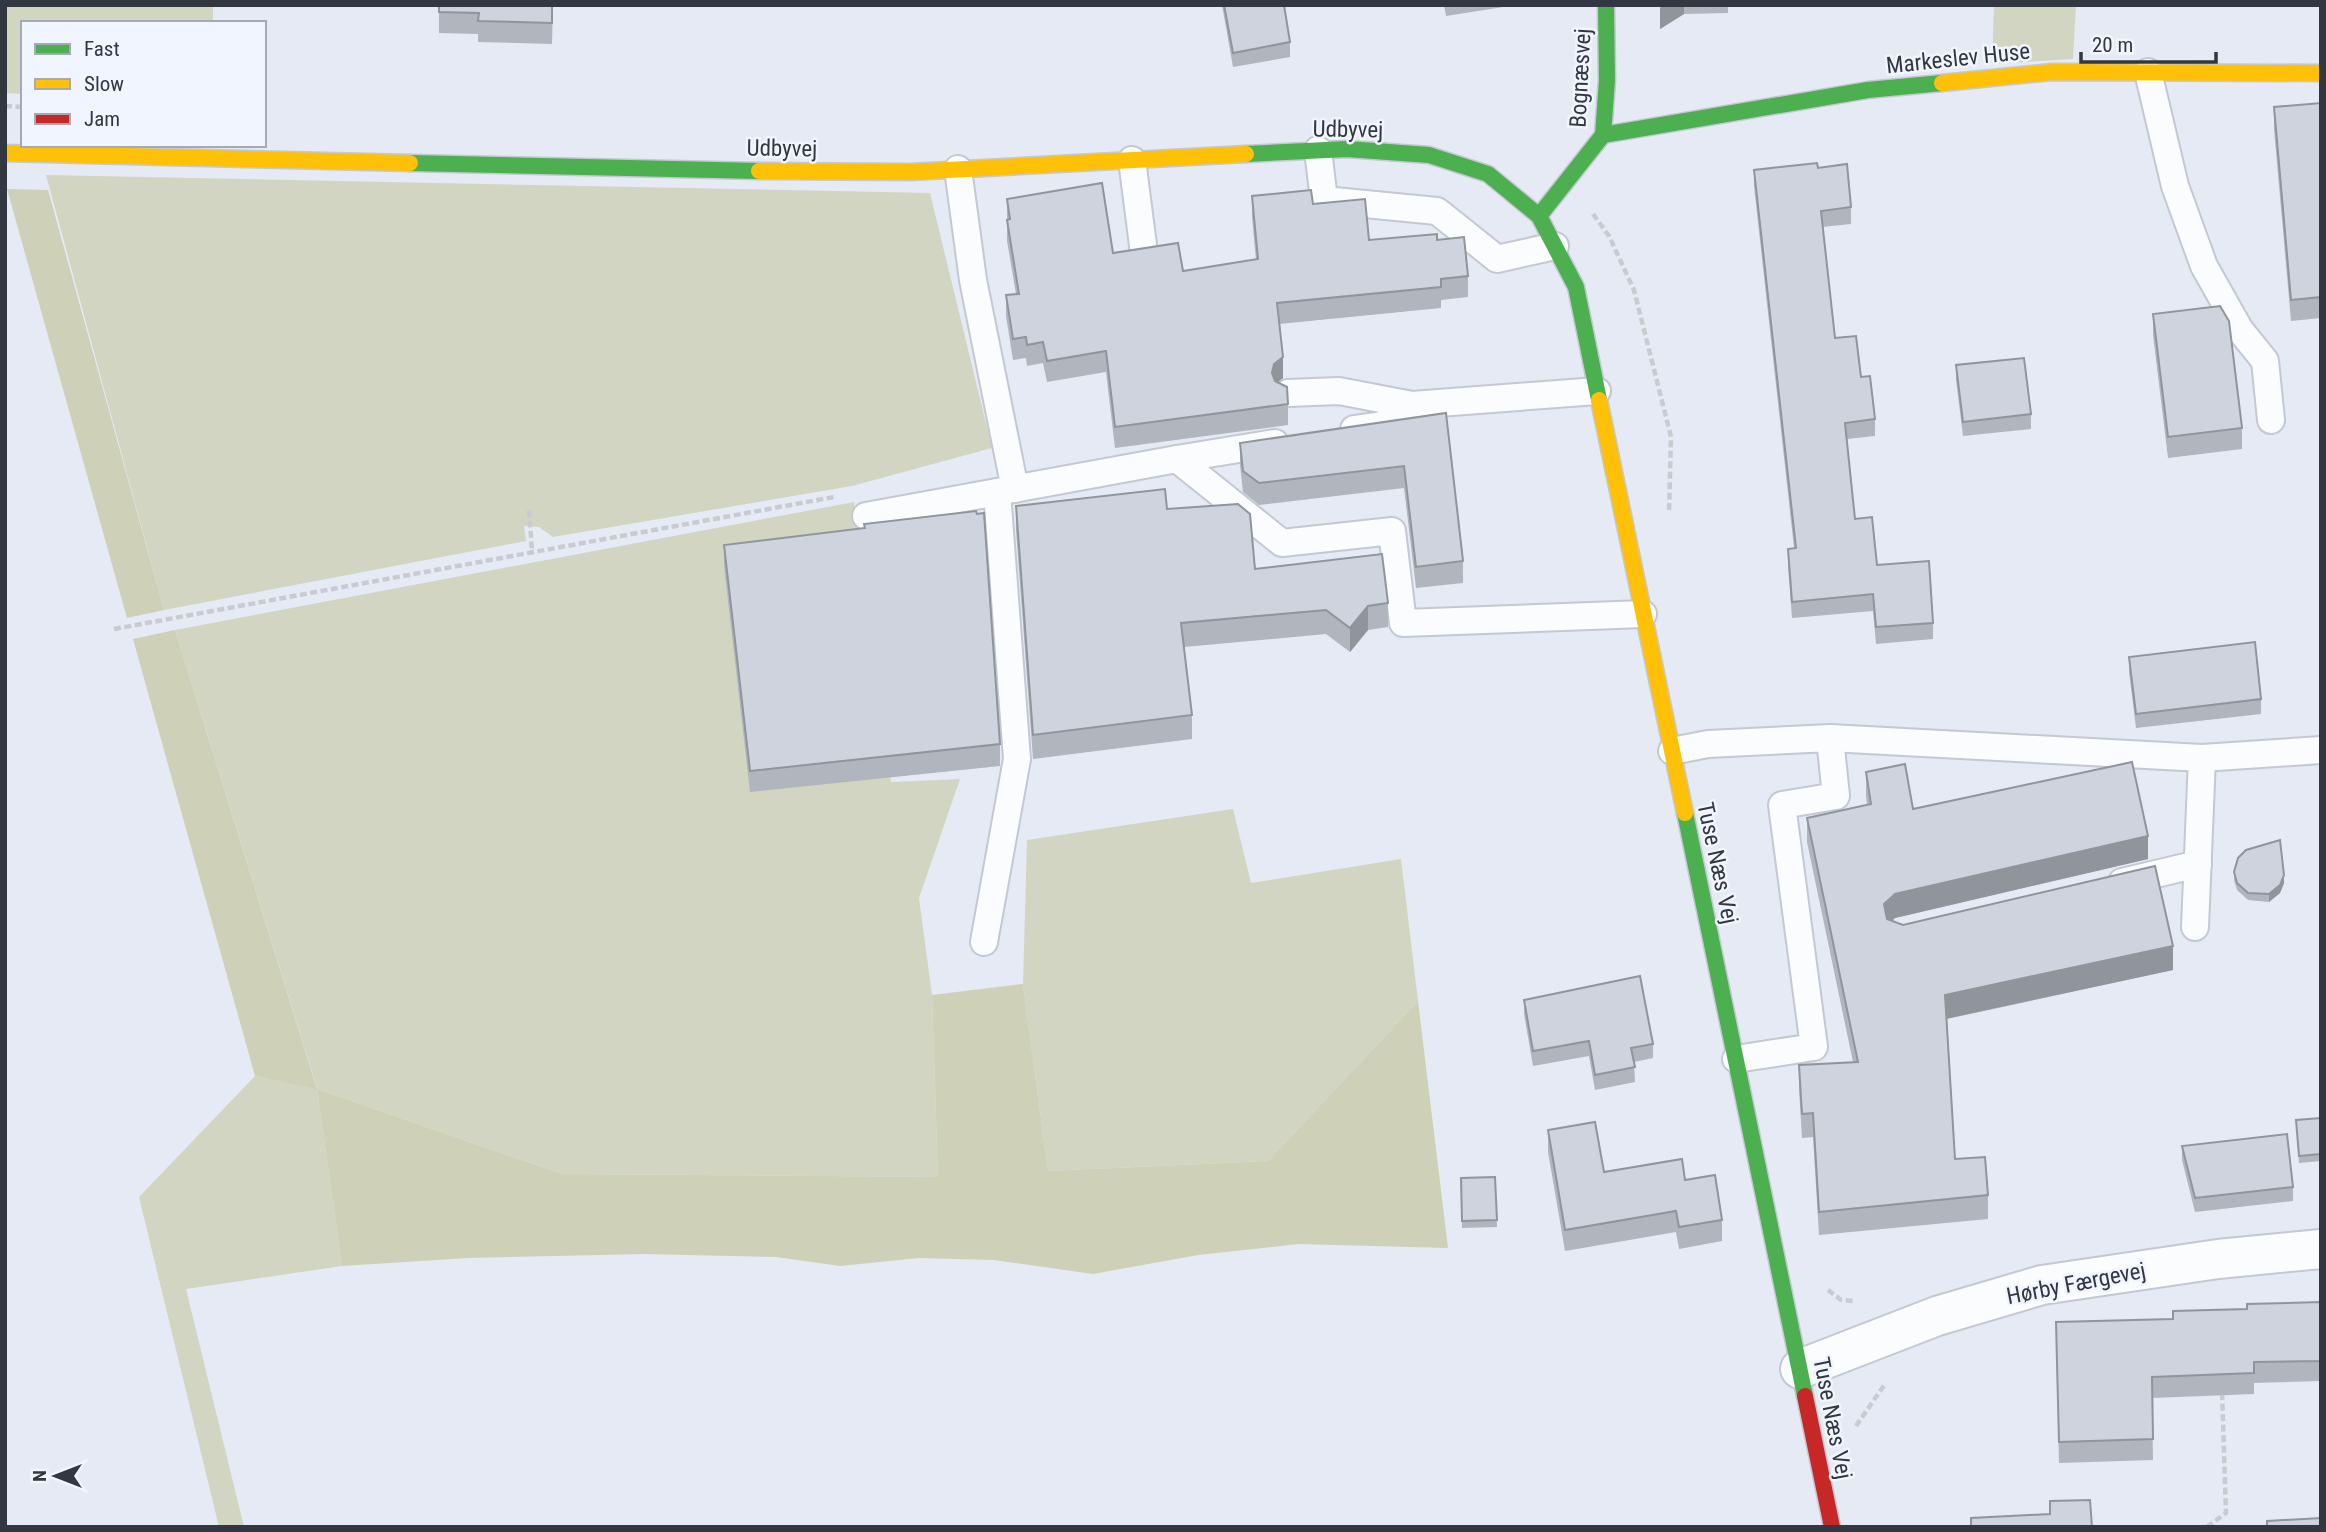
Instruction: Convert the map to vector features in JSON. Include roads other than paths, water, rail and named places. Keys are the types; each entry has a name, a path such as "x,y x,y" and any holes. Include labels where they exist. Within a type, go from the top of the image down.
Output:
{"street":[{"name":"Bognæsvej","path":"1539,216 1603,135 1607,80 1606,5"},
{"name":"Markeslev Huse","path":"1603,135 1868,90 2052,72 2321,73"},
{"name":"Udbyvej","path":"5,153 793,172 958,169 1347,149 1429,155 1488,174 1539,216"},
{"name":"Tuse Næs Vej","path":"1539,216 1576,287 1832,1527"},
{"name":"Hørby Færgevej","path":"1800,1369 1937,1316 2042,1285 2218,1259 2321,1249"}],"lane":[{"path":"2148,72 2175,186 2204,266 2240,330 2265,361 2271,420"},
{"path":"1318,150 1324,200 1437,211 1497,259 1555,246"},
{"path":"1132,160 1144,253"},
{"path":"958,169 972,280 1006,491 1017,759 984,942"},
{"path":"1288,393 1339,391 1412,405 1597,391"},
{"path":"1327,434 1382,425 1412,405"},
{"path":"877,514 1300,439"},
{"path":"1177,459 1282,543 1392,531 1403,623 1643,614"},
{"path":"1736,1059 1814,1047 1782,805 1836,796 1830,738"},
{"path":"1672,751 1708,744 1830,738 2202,758 2321,750"},
{"path":"2195,927 2202,758"},
{"path":"2103,886 2198,864"}]}
